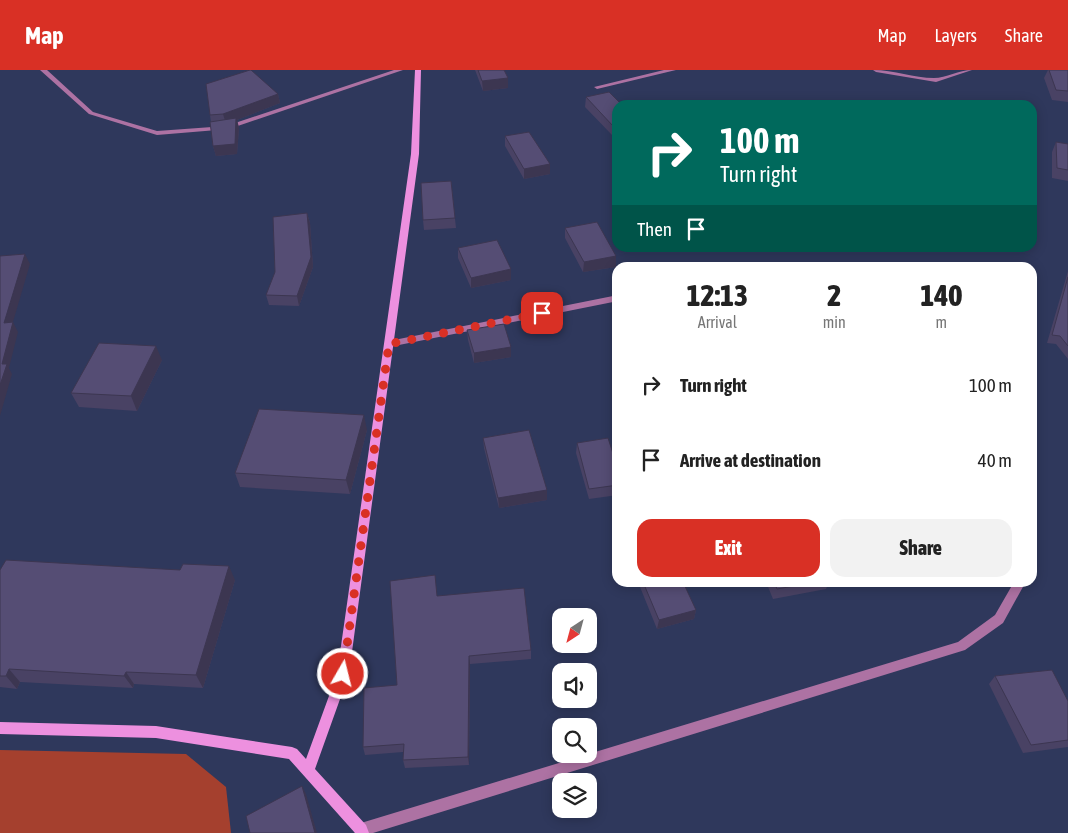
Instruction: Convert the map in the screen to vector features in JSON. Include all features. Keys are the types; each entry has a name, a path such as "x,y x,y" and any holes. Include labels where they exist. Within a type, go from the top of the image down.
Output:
{"street":[{"path":"43,70 91,114 157,133 227,128 400,70"},
{"path":"308,772 343,674 415,154 418,70"},
{"path":"597,87 673,70"},
{"path":"876,70 936,80 969,70"},
{"path":"389,344 612,299"},
{"path":"0,728 156,732 292,753 362,832 961,646 999,619 1017,587"}],"shaded area":[{"path":"0,750 186,754 226,787 231,833 0,833"}],"building":[{"path":"251,70 278,94 223,114 210,115 206,84"},
{"path":"478,70 504,70 508,78 482,81"},
{"path":"1049,70 1068,70 1068,91 1056,90"},
{"path":"609,92 617,100 612,100 612,125 586,97"},
{"path":"236,118 235,144 213,146 210,122"},
{"path":"529,132 550,164 524,169 505,136"},
{"path":"1056,142 1068,144 1068,170 1057,168"},
{"path":"451,181 455,218 423,220 421,183"},
{"path":"307,213 311,257 297,296 266,295 275,272 273,217"},
{"path":"597,222 612,252 616,256 584,262 565,228"},
{"path":"497,240 511,269 471,278 458,248"},
{"path":"25,254 4,323 13,322 2,364 7,364 0,385 0,256"},
{"path":"1068,277 1068,346 1060,336 1052,335"},
{"path":"504,324 511,347 474,353 467,330"},
{"path":"99,343 156,346 131,396 71,393"},
{"path":"259,409 364,415 346,480 235,473"},
{"path":"529,430 547,490 498,498 483,438"},
{"path":"608,438 612,450 612,486 589,489 577,443"},
{"path":"6,560 180,570 183,564 229,566 196,675 126,672 124,676 9,669 6,676 0,676 0,570"},
{"path":"435,575 437,596 524,588 531,650 469,656 468,757 403,760 404,744 363,747 364,688 397,685 390,581"},
{"path":"645,587 685,587 696,610 659,620"},
{"path":"1052,670 1068,701 1068,740 1031,745 995,676"},
{"path":"302,786 315,833 250,833 246,816"}],"route":[{"path":"343,674 389,344 542,313"}]}
